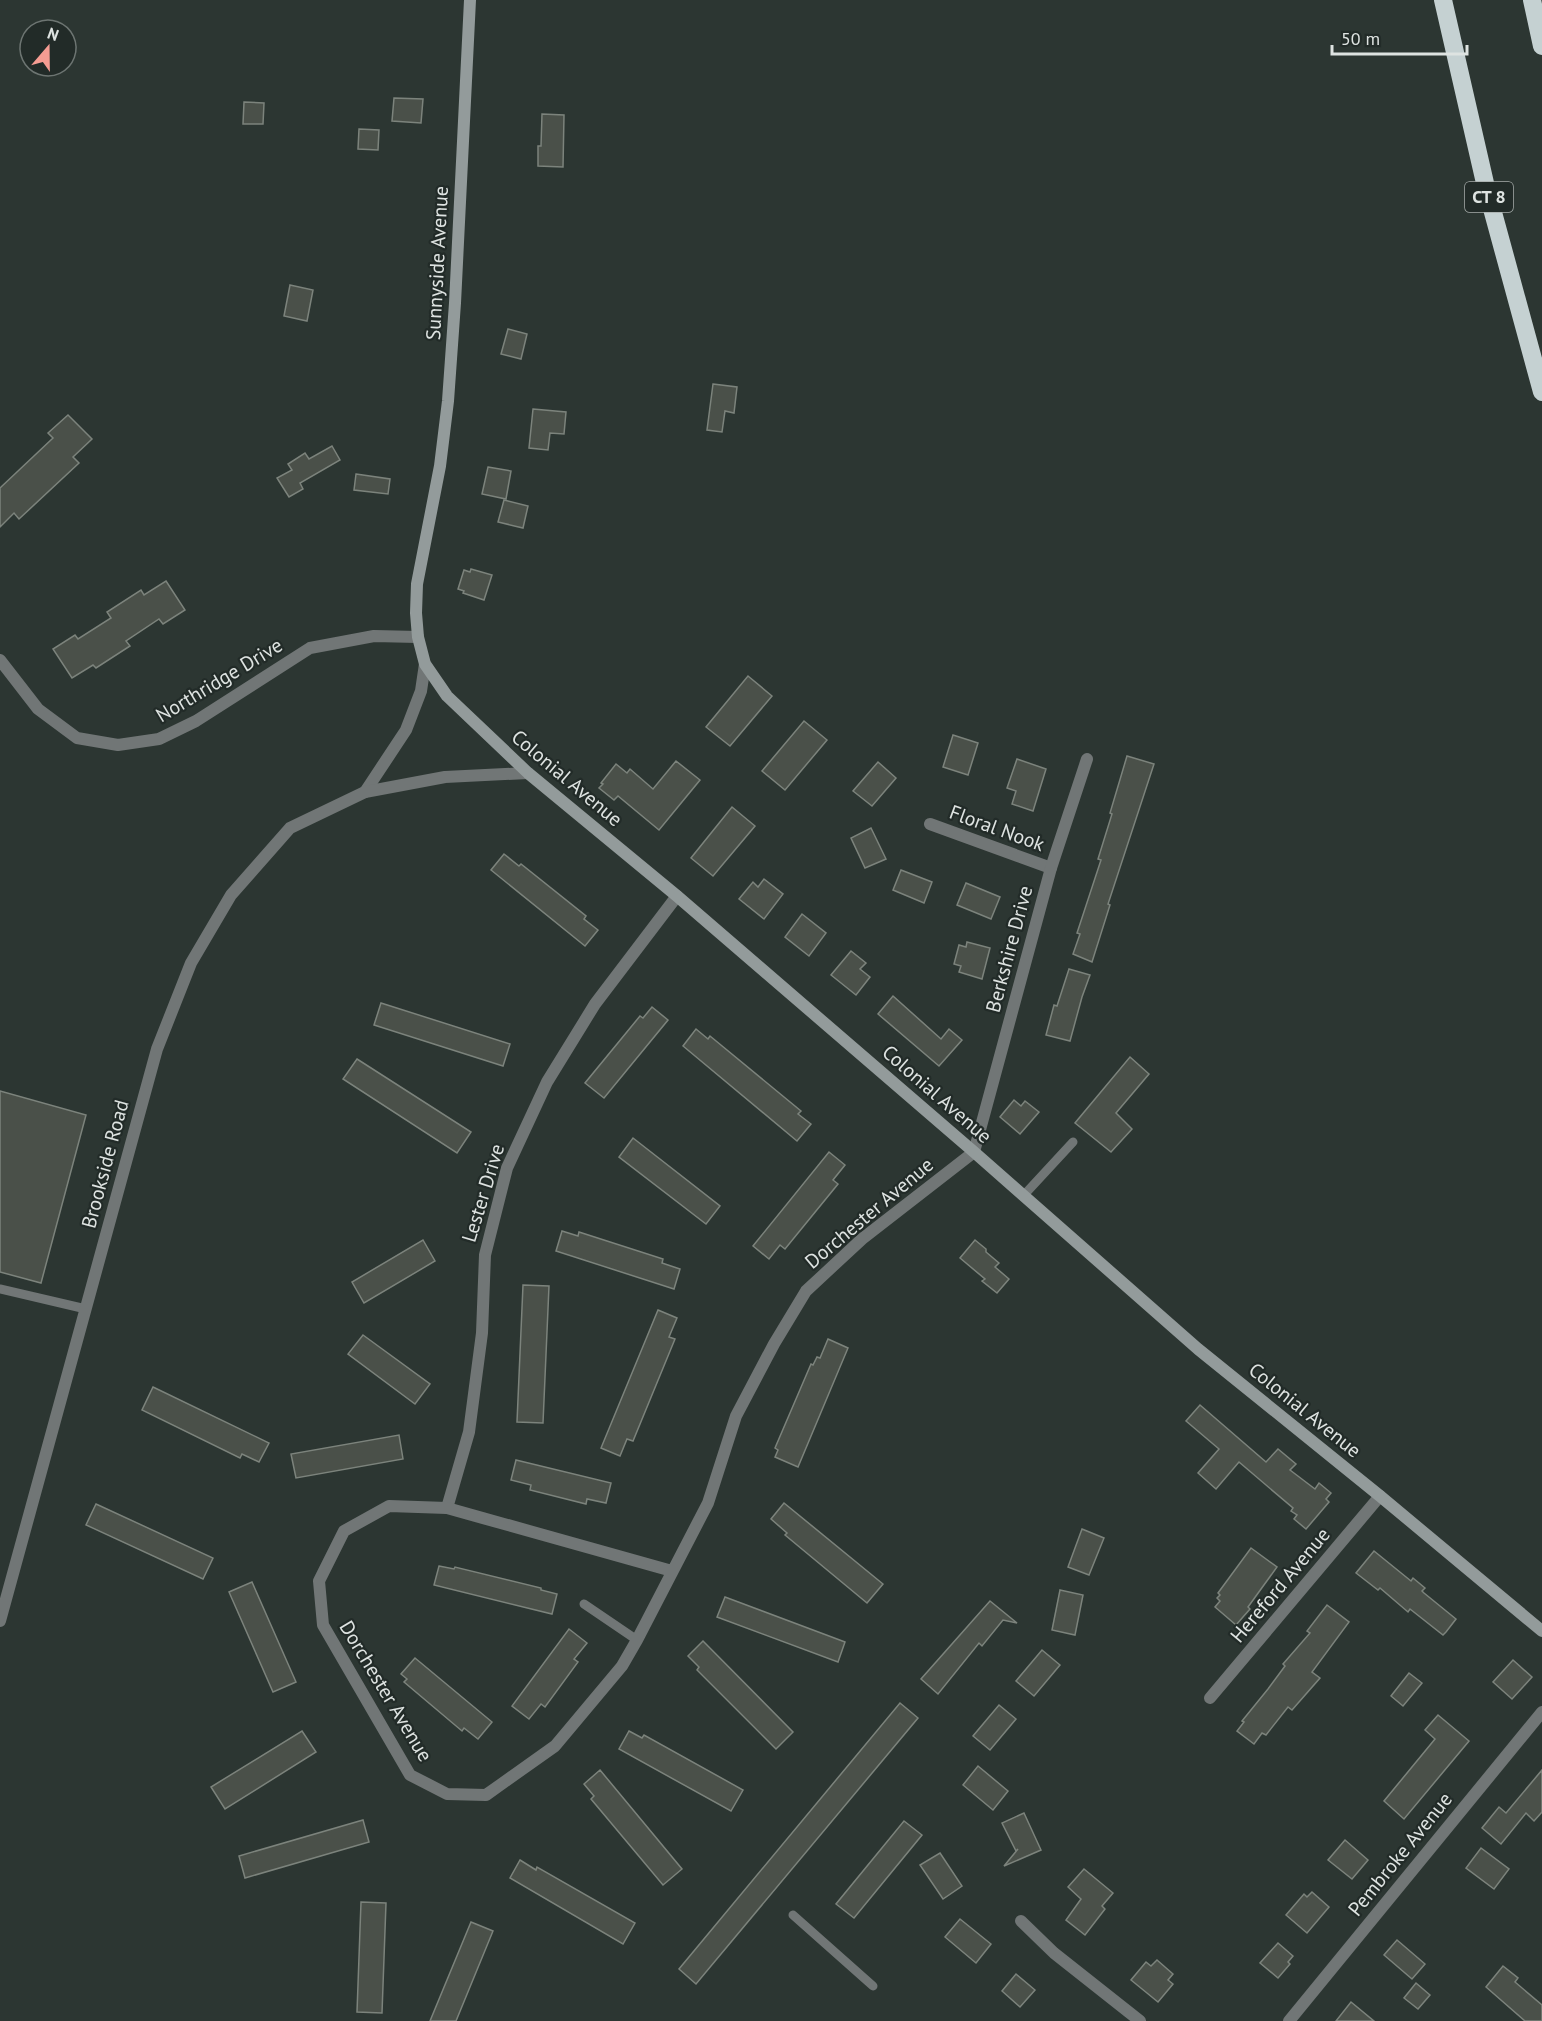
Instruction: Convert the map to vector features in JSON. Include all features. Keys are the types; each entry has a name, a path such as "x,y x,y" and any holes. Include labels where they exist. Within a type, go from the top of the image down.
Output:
{"highway":[{"name":"CT 8","path":"1443,0 1485,183 1542,392"},
{"path":"1532,0 1542,46"}],"street":[{"name":"Sunnyside Avenue","path":"427,526 440,466 448,401 470,0"},
{"name":"Colonial Avenue","path":"427,526 417,584 418,637 425,664 447,696 528,773 677,896 1198,1348 1542,1631"},
{"name":"Northridge Drive","path":"0,660 38,710 77,738 118,746 159,739 196,721 310,648 374,636 418,637"},
{"path":"365,792 406,730 421,691 425,664"},
{"name":"Berkshire Drive","path":"974,1152 1051,868 1087,759"},
{"name":"Brookside Road","path":"0,1621 157,1049 191,963 231,895 290,828 365,792 445,777 528,773"},
{"name":"Floral Nook","path":"930,824 1051,868"},
{"name":"Lester Drive","path":"447,1508 470,1432 482,1333 485,1255 507,1167 547,1082 595,1004 677,896"},
{"name":"Dorchester Avenue","path":"672,1571 447,1508 389,1506 344,1531 319,1581 323,1625 410,1775 447,1794 486,1795 555,1746 622,1666 637,1640 708,1503 736,1416 774,1344 806,1291 862,1239 974,1152"},
{"name":"Hereford Avenue","path":"1210,1698 1380,1496"},
{"name":"Pembroke Avenue","path":"1289,2021 1542,1712"},
{"path":"1021,1921 1054,1953 1140,2021"}],"lane":[{"path":"1024,1195 1072,1142"},
{"path":"0,1289 86,1309"},
{"path":"584,1604 637,1640"},
{"path":"793,1915 873,1986"}],"building":[{"path":"394,98 423,99 421,123 392,121"},
{"path":"244,102 264,103 263,124 243,124"},
{"path":"542,114 564,115 563,167 538,166"},
{"path":"359,129 379,130 378,150 358,149"},
{"path":"290,285 313,290 307,321 284,316"},
{"path":"508,329 527,334 521,359 501,354"},
{"path":"713,384 737,387 734,413 725,411 722,432 707,430"},
{"path":"533,409 566,412 564,434 550,433 548,450 529,448"},
{"path":"68,415 92,439 73,457 79,463 19,519 14,513 0,527 0,488 53,438 48,433"},
{"path":"332,446 340,460 300,483 303,489 289,497 277,478 292,470 288,464 305,453 309,459"},
{"path":"488,467 511,471 506,499 482,494"},
{"path":"356,474 390,479 388,494 354,490"},
{"path":"504,500 528,506 523,528 498,522"},
{"path":"471,569 492,575 484,600 458,589 464,570 470,572"},
{"path":"166,581 185,610 163,624 159,619 126,641 130,646 96,668 93,665 72,678 53,649 75,635 78,639 111,618 107,612 141,590 144,595"},
{"path":"748,676 772,696 730,746 706,727"},
{"path":"804,721 827,740 785,790 762,771"},
{"path":"953,735 978,743 968,775 943,767"},
{"path":"1127,756 1154,764 1108,904 1110,905 1092,962 1073,954 1080,934 1077,933 1101,860 1098,859"},
{"path":"1017,759 1046,769 1033,811 1012,804 1016,791 1007,788"},
{"path":"676,761 700,780 659,830 618,796 614,800 599,788 616,764 627,773 630,769 653,789"},
{"path":"878,762 896,778 872,806 853,791"},
{"path":"732,807 755,826 713,876 691,858"},
{"path":"871,828 886,859 865,868 851,838"},
{"path":"504,854 519,866 521,864 586,916 584,919 598,930 585,946 491,870"},
{"path":"901,870 932,882 924,903 893,890"},
{"path":"764,879 783,894 764,919 739,899 753,882 758,887"},
{"path":"966,883 1000,897 991,919 957,905"},
{"path":"802,914 826,933 809,956 785,937"},
{"path":"967,942 990,948 982,979 959,972 961,966 954,964 959,945 966,947"},
{"path":"851,951 866,963 860,969 870,977 856,995 831,975"},
{"path":"1069,969 1090,975 1070,1041 1046,1035 1054,1005 1057,1006"},
{"path":"893,996 941,1039 949,1029 962,1040 939,1066 878,1014"},
{"path":"381,1003 510,1044 503,1066 374,1025"},
{"path":"652,1007 668,1020 604,1098 585,1083 640,1016 643,1018"},
{"path":"696,1029 708,1039 710,1036 801,1111 798,1114 811,1124 797,1141 683,1046"},
{"path":"1130,1057 1149,1074 1116,1113 1132,1129 1111,1152 1075,1123"},
{"path":"357,1059 471,1132 457,1153 343,1079"},
{"path":"0,1091 86,1115 41,1283 0,1272"},
{"path":"1014,1100 1021,1106 1025,1101 1039,1112 1020,1134 1000,1117"},
{"path":"633,1138 720,1206 706,1224 619,1157"},
{"path":"829,1152 845,1165 833,1180 838,1184 785,1249 780,1245 769,1259 753,1246"},
{"path":"562,1231 578,1236 579,1232 663,1259 662,1263 680,1269 674,1289 556,1251"},
{"path":"423,1240 435,1261 364,1303 352,1282"},
{"path":"975,1240 999,1263 995,1267 1009,1279 997,1293 982,1281 985,1279 960,1258"},
{"path":"523,1285 549,1286 543,1423 517,1422"},
{"path":"658,1310 677,1318 669,1337 675,1339 633,1441 627,1439 620,1456 601,1448"},
{"path":"363,1335 430,1384 415,1404 348,1354"},
{"path":"828,1339 848,1348 798,1467 775,1457 778,1450 775,1448 811,1364 813,1365 817,1357 820,1358"},
{"path":"153,1387 269,1443 259,1462 242,1454 240,1458 142,1410"},
{"path":"1200,1405 1266,1462 1278,1449 1296,1464 1290,1470 1315,1489 1319,1483 1331,1493 1326,1499 1329,1502 1306,1529 1294,1519 1297,1515 1291,1511 1293,1508 1239,1462 1216,1489 1198,1473 1219,1449 1186,1421"},
{"path":"399,1435 403,1459 296,1478 291,1454"},
{"path":"516,1460 611,1483 606,1503 587,1499 586,1504 530,1490 531,1485 511,1480"},
{"path":"784,1503 883,1584 867,1603 785,1535 787,1533 771,1519"},
{"path":"96,1504 213,1558 203,1579 86,1525"},
{"path":"1082,1529 1104,1538 1089,1575 1068,1567"},
{"path":"1251,1548 1277,1567 1248,1607 1250,1609 1236,1625 1215,1607 1220,1601 1217,1598 1220,1595 1218,1593"},
{"path":"1374,1551 1411,1581 1413,1578 1425,1588 1422,1591 1424,1593 1456,1619 1443,1635 1410,1609 1408,1612 1380,1588 1378,1590 1356,1573"},
{"path":"439,1566 454,1569 455,1567 557,1594 552,1614 434,1585"},
{"path":"252,1582 296,1682 273,1692 229,1592"},
{"path":"1060,1590 1083,1595 1075,1635 1052,1630"},
{"path":"725,1597 845,1642 838,1662 717,1617"},
{"path":"990,1601 1017,1623 1003,1620 982,1646 979,1643 938,1694 921,1679"},
{"path":"1327,1605 1349,1622 1312,1672 1320,1678 1292,1710 1288,1707 1266,1735 1262,1733 1254,1744 1237,1731 1244,1722 1242,1721 1285,1666 1283,1664 1310,1633 1307,1631"},
{"path":"569,1629 587,1643 574,1659 578,1662 545,1707 541,1704 529,1719 512,1706"},
{"path":"703,1641 793,1732 776,1749 697,1670 699,1667 688,1656"},
{"path":"1042,1650 1060,1665 1034,1696 1016,1681"},
{"path":"415,1658 492,1722 478,1739 464,1728 462,1731 404,1682 407,1679 401,1674"},
{"path":"1513,1660 1532,1677 1512,1699 1493,1682"},
{"path":"1409,1673 1422,1683 1403,1706 1391,1696"},
{"path":"900,1703 918,1718 696,1984 679,1969"},
{"path":"999,1705 1016,1719 990,1750 973,1736"},
{"path":"1438,1715 1469,1741 1404,1819 1384,1801 1435,1739 1425,1730"},
{"path":"302,1731 316,1752 225,1809 211,1787"},
{"path":"629,1731 642,1738 644,1735 743,1790 731,1811 619,1749"},
{"path":"978,1766 1008,1791 993,1810 963,1785"},
{"path":"600,1770 682,1869 663,1885 591,1799 594,1796 584,1784"},
{"path":"1542,1770 1542,1812 1534,1821 1526,1813 1501,1844 1482,1828 1499,1807 1506,1813"},
{"path":"1024,1813 1041,1850 1004,1866 1018,1849 1016,1851 1002,1823"},
{"path":"363,1820 369,1842 245,1878 239,1856"},
{"path":"904,1821 922,1835 854,1918 836,1904"},
{"path":"1345,1840 1368,1860 1352,1879 1328,1860"},
{"path":"1481,1848 1509,1869 1494,1889 1466,1868"},
{"path":"940,1853 962,1886 943,1899 920,1865"},
{"path":"520,1860 536,1870 537,1867 635,1923 623,1944 510,1878"},
{"path":"1084,1869 1113,1893 1102,1906 1105,1909 1085,1935 1066,1920 1081,1899 1068,1887"},
{"path":"1312,1892 1329,1907 1307,1933 1286,1915 1304,1894 1307,1897"},
{"path":"361,1902 386,1903 382,2013 357,2012"},
{"path":"960,1919 991,1944 976,1963 945,1937"},
{"path":"471,1922 493,1931 456,2021 430,2021"},
{"path":"1397,1940 1425,1964 1412,1979 1384,1955"},
{"path":"1278,1943 1293,1956 1288,1962 1290,1964 1278,1978 1260,1963"},
{"path":"1157,1960 1173,1974 1168,1980 1173,1984 1158,2002 1131,1980 1146,1962 1151,1966"},
{"path":"1503,1966 1518,1978 1515,1982 1542,2005 1542,2021 1525,2021 1486,1987"},
{"path":"1016,1974 1035,1990 1020,2007 1002,1991"},
{"path":"1416,1983 1430,1995 1418,2009 1404,1998"},
{"path":"1351,2002 1374,2021 1336,2021"}]}
